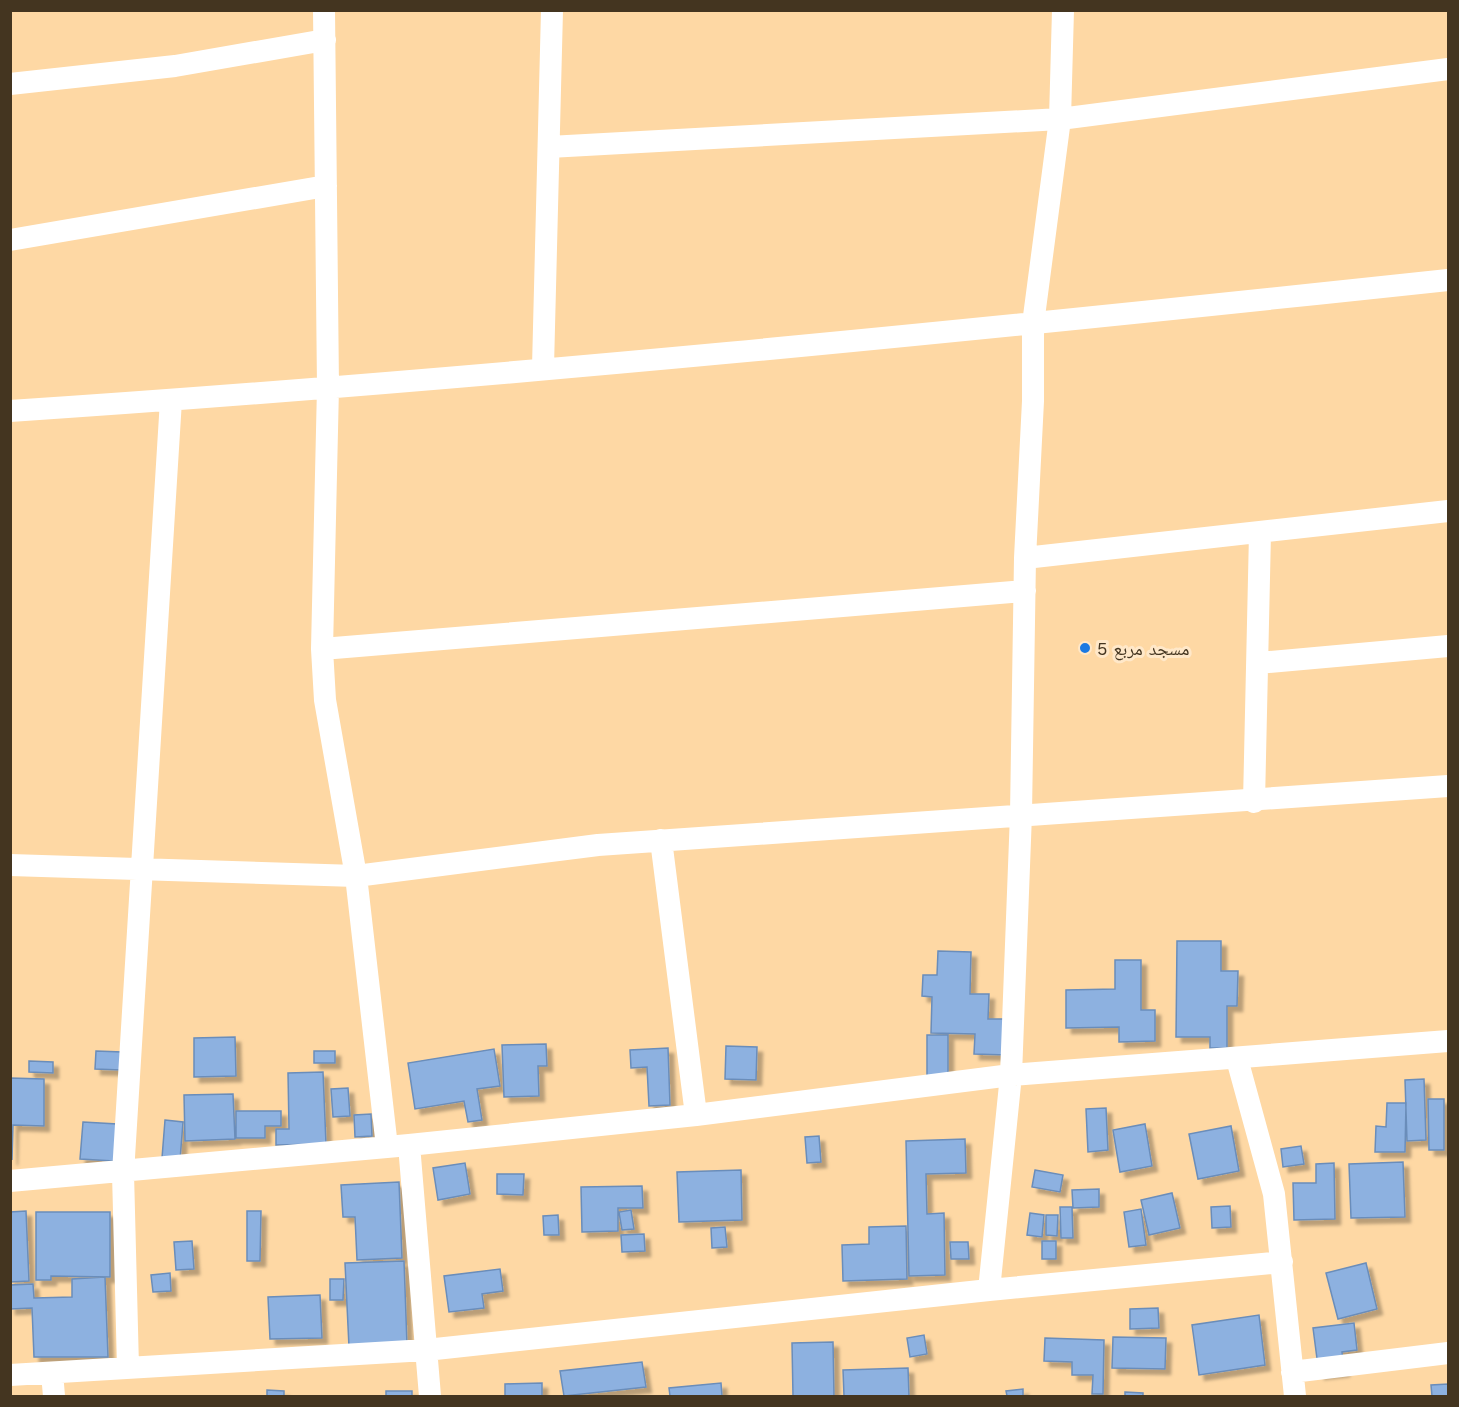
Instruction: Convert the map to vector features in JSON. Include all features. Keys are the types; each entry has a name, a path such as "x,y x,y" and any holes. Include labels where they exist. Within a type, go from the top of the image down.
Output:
{"street":[{"path":"324,10 328,387 321,649 325,700 356,876 398,1146 426,1350 430,1396"},
{"path":"543,367 552,10"},
{"path":"989,1290 1011,1075 1021,814 1025,558 1033,401 1033,324 1060,119 1063,10"},
{"path":"10,84 175,66 325,40"},
{"path":"549,147 1060,119 1449,69"},
{"path":"10,240 326,186"},
{"path":"10,411 328,387 1033,324 1449,280"},
{"path":"128,1367 123,1173 171,400"},
{"path":"1025,558 1449,511"},
{"path":"1254,802 1260,533"},
{"path":"321,649 1025,591"},
{"path":"1258,663 1449,646"},
{"path":"10,865 142,871 356,876 598,844 1021,814 1254,802 1449,786"},
{"path":"662,840 696,1115"},
{"path":"10,1181 123,1173 696,1115 1011,1075 1449,1041"},
{"path":"1237,1059 1270,1171 1282,1262 1295,1396"},
{"path":"10,1375 426,1350 989,1290 1282,1262"},
{"path":"1292,1372 1449,1353"},
{"path":"52,1373 54,1396"}],"building":[{"path":"1177,941 1221,941 1221,971 1238,971 1237,1006 1227,1006 1227,1048 1210,1048 1210,1037 1176,1037"},
{"path":"938,951 971,952 970,994 989,994 988,1019 1008,1019 1007,1055 974,1054 975,1034 931,1033 932,997 922,996 923,975 937,975"},
{"path":"1115,960 1141,960 1141,1010 1155,1010 1155,1041 1119,1042 1119,1027 1066,1028 1066,990 1115,989"},
{"path":"927,1035 948,1035 948,1076 927,1076"},
{"path":"235,1037 236,1076 194,1077 194,1038"},
{"path":"546,1044 547,1066 538,1066 539,1096 504,1097 502,1045"},
{"path":"726,1046 757,1047 756,1080 725,1079"},
{"path":"668,1048 670,1105 649,1106 647,1067 631,1068 630,1050"},
{"path":"494,1049 500,1086 477,1089 482,1120 468,1122 464,1101 415,1109 408,1063"},
{"path":"96,1051 122,1052 121,1070 95,1069"},
{"path":"314,1051 335,1051 335,1063 314,1063"},
{"path":"29,1061 53,1062 53,1073 29,1072"},
{"path":"323,1072 326,1144 276,1145 276,1129 289,1129 288,1073"},
{"path":"10,1078 44,1079 44,1126 13,1125 12,1160"},
{"path":"1424,1079 1426,1140 1407,1141 1405,1080"},
{"path":"348,1088 350,1116 333,1117 331,1089"},
{"path":"233,1094 235,1139 185,1141 184,1095"},
{"path":"1428,1099 1444,1099 1444,1150 1429,1150"},
{"path":"1387,1103 1406,1103 1405,1152 1375,1152 1376,1126 1386,1127"},
{"path":"1106,1108 1108,1150 1088,1152 1086,1109"},
{"path":"236,1111 281,1111 281,1126 265,1126 265,1138 236,1138"},
{"path":"371,1114 372,1136 355,1137 354,1115"},
{"path":"165,1120 183,1122 180,1160 162,1158"},
{"path":"83,1122 117,1124 114,1161 80,1159"},
{"path":"1145,1124 1152,1166 1120,1172 1113,1130"},
{"path":"1231,1126 1239,1171 1198,1179 1189,1134"},
{"path":"819,1136 821,1162 807,1163 805,1137"},
{"path":"965,1139 966,1173 926,1174 927,1214 944,1213 945,1275 909,1276 906,1141"},
{"path":"1301,1146 1304,1164 1283,1167 1281,1149"},
{"path":"1403,1162 1405,1217 1351,1218 1349,1164"},
{"path":"465,1163 470,1194 438,1200 433,1168"},
{"path":"1334,1163 1335,1219 1294,1220 1293,1183 1316,1183 1316,1164"},
{"path":"741,1170 742,1220 679,1222 677,1172"},
{"path":"1035,1170 1063,1175 1060,1192 1032,1187"},
{"path":"497,1174 524,1174 523,1195 497,1194"},
{"path":"399,1182 402,1258 357,1260 355,1217 343,1217 341,1185"},
{"path":"642,1186 643,1208 618,1208 618,1231 582,1232 581,1187"},
{"path":"1099,1189 1099,1207 1073,1208 1072,1190"},
{"path":"1172,1193 1180,1228 1149,1235 1141,1200"},
{"path":"1230,1206 1231,1227 1212,1228 1211,1207"},
{"path":"1060,1207 1072,1207 1073,1238 1061,1238"},
{"path":"1141,1209 1146,1245 1129,1247 1124,1212"},
{"path":"631,1210 634,1229 622,1230 619,1212"},
{"path":"26,1211 29,1281 10,1282 10,1212"},
{"path":"247,1211 261,1211 260,1261 247,1261"},
{"path":"36,1212 110,1212 110,1277 51,1276 51,1280 36,1280"},
{"path":"1030,1213 1044,1215 1042,1237 1027,1235"},
{"path":"558,1215 559,1235 544,1235 543,1216"},
{"path":"1046,1215 1058,1215 1057,1236 1046,1235"},
{"path":"906,1226 907,1279 843,1281 842,1245 869,1244 869,1227"},
{"path":"725,1227 727,1247 712,1248 711,1228"},
{"path":"644,1234 645,1251 622,1252 621,1235"},
{"path":"192,1241 194,1269 176,1270 174,1242"},
{"path":"1042,1241 1056,1241 1056,1259 1042,1259"},
{"path":"950,1242 968,1242 969,1259 951,1259"},
{"path":"404,1261 407,1345 349,1347 345,1263"},
{"path":"1366,1263 1377,1309 1338,1319 1326,1273"},
{"path":"500,1269 503,1291 482,1294 484,1308 449,1312 444,1276"},
{"path":"170,1273 171,1291 153,1292 151,1275"},
{"path":"105,1277 108,1357 34,1357 32,1308 10,1309 10,1285 33,1284 34,1298 72,1297 72,1279"},
{"path":"330,1279 344,1279 343,1300 330,1300"},
{"path":"320,1295 322,1338 270,1339 268,1297"},
{"path":"1158,1308 1159,1328 1130,1329 1130,1309"},
{"path":"1259,1315 1265,1365 1199,1375 1192,1325"},
{"path":"1354,1323 1357,1350 1342,1352 1344,1371 1319,1374 1313,1328"},
{"path":"924,1335 927,1354 910,1357 907,1338"},
{"path":"1113,1337 1166,1338 1165,1369 1112,1368"},
{"path":"1045,1338 1104,1340 1103,1394 1092,1394 1093,1375 1072,1375 1072,1362 1044,1361"},
{"path":"833,1342 834,1396 793,1396 792,1343"},
{"path":"642,1362 646,1387 564,1396 560,1371"},
{"path":"908,1368 909,1396 844,1396 843,1370"},
{"path":"542,1383 542,1396 505,1396 505,1384"},
{"path":"721,1383 722,1396 670,1396 669,1388"},
{"path":"1448,1384 1448,1396 1432,1396 1431,1385"},
{"path":"1023,1389 1023,1396 1007,1396 1006,1391"},
{"path":"267,1390 284,1391 284,1396 267,1396"},
{"path":"386,1391 412,1391 412,1396 386,1396"},
{"path":"1125,1392 1143,1393 1143,1396 1125,1396"}],"place":[{"name":"مسجد مربع 5","path":"1085,648"}]}
